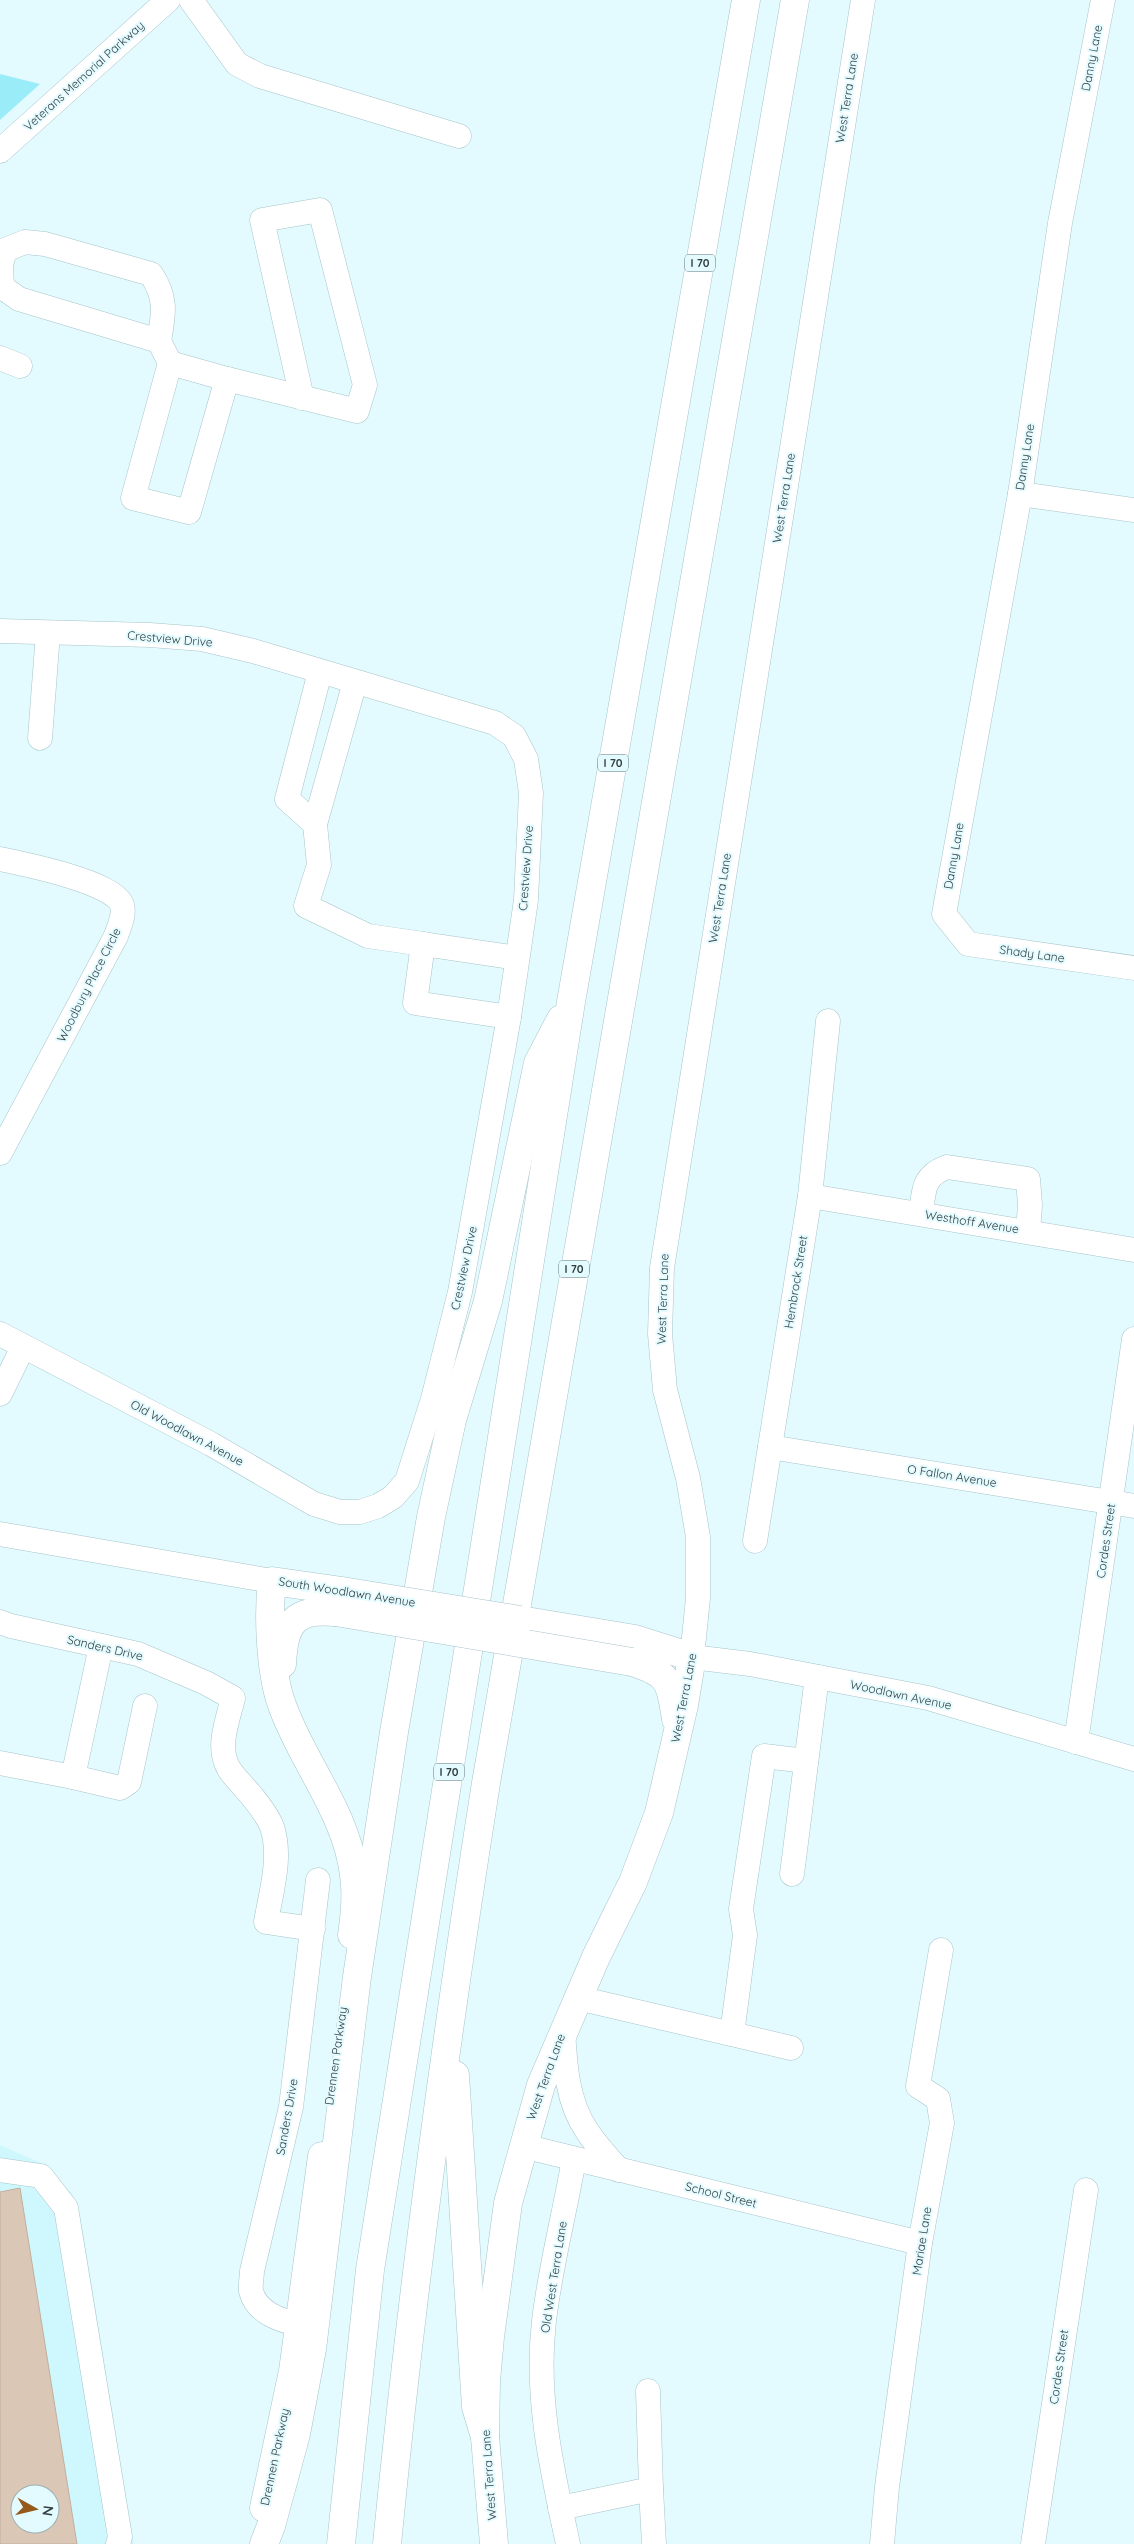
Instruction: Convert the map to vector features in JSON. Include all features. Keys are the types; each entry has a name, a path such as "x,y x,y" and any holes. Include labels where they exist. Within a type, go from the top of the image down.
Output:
{"main road":[{"name":"I 70","path":"341,2544 370,2270 571,1002 746,0"},
{"name":"I 70","path":"387,2544 416,2280 452,2003 522,1570 795,0"},
{"path":"264,2544 271,2526 296,2434 312,2349 357,1977 394,1732 431,1517 452,1420 488,1301 538,1062 571,1002"},
{"name":"South Woodlawn Avenue","path":"272,1581 339,1601 633,1651 692,1656"},
{"name":"Drennen Parkway","path":"258,2544 293,2371 355,1913 355,1884 349,1848 335,1814 294,1737 281,1702 274,1660 269,1605 272,1581"},
{"path":"281,1702 283,1649 288,1631 300,1616 339,1601"},
{"path":"633,1651 662,1674 668,1683 673,1698 678,1732"},
{"name":"West Terra Lane","path":"494,2544 485,2437 490,2337 508,2204 541,2085 563,2030 633,1882 660,1813 692,1656"},
{"path":"452,2003 476,2407 485,2437"}],"street":[{"name":"Veterans Memorial Parkway","path":"0,151 168,0"},
{"path":"190,0 237,64 260,76 459,136"},
{"name":"West Terra Lane","path":"692,1656 698,1598 698,1537 688,1478 665,1390 660,1334 662,1268 863,0"},
{"name":"Danny Lane","path":"944,914 1020,494 1060,224 1103,0"},
{"path":"170,363 227,379 302,398 357,411 365,385 320,210 262,220 302,398"},
{"path":"159,341 19,299 2,288 0,265 6,250 25,242 45,244 151,274 161,289 164,312 159,341 170,363 133,498 188,512 227,379"},
{"path":"1020,494 1134,510"},
{"name":"Crestview Drive","path":"0,631 150,634 202,639 495,723 514,736 526,759 531,793 526,900 509,1017 464,1276 433,1399 407,1481 393,1497 378,1506"},
{"path":"40,738 48,633"},
{"path":"314,824 287,799 320,672"},
{"path":"355,682 314,824 319,865 306,906 368,936 517,958"},
{"name":"Woodbury Place Circle","path":"0,859 36,866 104,889 114,894 122,905 122,917 116,936 0,1153"},
{"name":"Shady Lane","path":"944,914 968,944 1134,968"},
{"path":"423,944 415,1003 509,1017"},
{"name":"Hembrock Street","path":"755,1541 810,1196 828,1021"},
{"path":"922,1214 925,1185 935,1172 947,1168 1028,1179 1030,1204 1028,1231"},
{"name":"Westhoff Avenue","path":"810,1196 1134,1250"},
{"name":"Old Woodlawn Avenue","path":"0,1334 211,1444 314,1504 340,1512 360,1512 378,1506"},
{"name":"Cordes Street","path":"1076,1742 1123,1504 1134,1339"},
{"path":"0,1394 23,1347"},
{"name":"O Fallon Avenue","path":"770,1447 1123,1504"},
{"name":"South Woodlawn Avenue","path":"0,1534 272,1581"},
{"name":"Sanders Drive","path":"0,1622 10,1626 138,1654 206,1683 233,1698 225,1732 223,1752 229,1768 259,1805 272,1825 276,1841 276,1858 266,1922 313,1928"},
{"path":"73,1777 101,1646"},
{"name":"Woodlawn Avenue","path":"692,1656 928,1698 1134,1758"},
{"path":"792,1874 817,1677"},
{"path":"0,1762 120,1788 129,1782 145,1706"},
{"path":"732,2034 745,1935 741,1909 764,1756 806,1761"},
{"name":"Sanders Drive","path":"299,2324 283,2320 265,2311 257,2303 251,2290 252,2270 291,2107 318,1880"},
{"name":"Mariae Lane","path":"882,2544 887,2487 920,2242 942,2124 938,2098 918,2086 941,1950"},
{"path":"578,1998 791,2048"},
{"path":"563,2030 566,2070 573,2103 586,2130 619,2170"},
{"name":"School Street","path":"523,2146 920,2242"},
{"name":"Old West Terra Lane","path":"568,2544 546,2443 543,2406 544,2322 574,2159"},
{"path":"0,2170 41,2176 66,2208 120,2537 118,2544"},
{"name":"Cordes Street","path":"1033,2544 1086,2190"},
{"path":"648,2390 654,2544"},
{"path":"560,2508 651,2488"}],"shaded area":[{"path":"0,74 40,84 0,120"},
{"path":"0,2145 41,2163 72,2193 82,2225 134,2544 0,2544"}],"building":[{"path":"20,2188 77,2544 0,2544 0,2192"}]}
